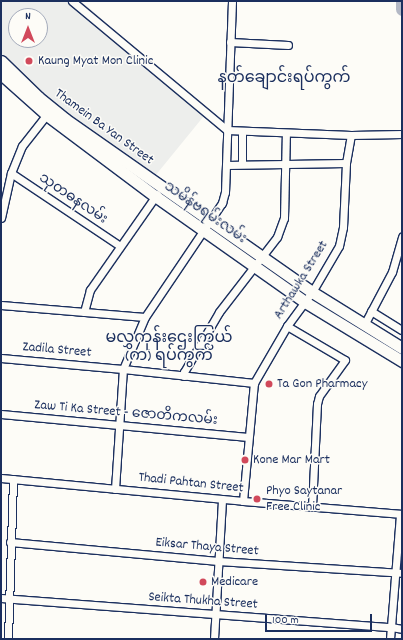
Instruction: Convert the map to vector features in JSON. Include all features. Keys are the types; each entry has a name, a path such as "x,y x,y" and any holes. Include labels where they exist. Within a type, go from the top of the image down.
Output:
{"main road":[{"name":"သမိန်ဗရမ်းလမ်း","path":"1,61 6,73 49,112 155,196 206,225 255,267 305,302 402,361"},
{"name":"Thamein Ba Yan Street","path":"49,112 162,187 206,225 262,257 312,292 402,348"}],"street":[{"path":"72,1 227,130 242,132 286,132 351,135 402,134"},
{"path":"115,489 118,425 123,369 146,317 222,202 226,165 232,1"},
{"path":"230,42 288,45"},
{"path":"1,218 11,173 22,146 49,112"},
{"path":"242,132 242,164"},
{"path":"184,376 184,372 219,312 277,237 284,218 286,132"},
{"name":"Arthawka Street","path":"254,384 287,326 312,292 339,246 343,227 346,163 351,135"},
{"path":"226,165 346,163"},
{"name":"သုတဓနလမ်း","path":"11,173 120,246"},
{"path":"84,312 90,290 162,187"},
{"path":"364,325 392,272 402,236"},
{"path":"1,305 146,317"},
{"path":"371,311 402,330"},
{"path":"287,326 345,360 319,396 317,404 312,506"},
{"name":"Zadila Street","path":"1,358 123,369 254,384"},
{"path":"244,501 248,437 254,384"},
{"name":"Zaw Ti Ka Street - ဇောတိကလမ်း","path":"1,414 248,437"},
{"name":"Thadi Pahtan Street","path":"1,478 401,514"},
{"path":"8,639 13,479"},
{"path":"214,639 222,499"},
{"path":"390,639 398,572 401,514"},
{"name":"Eiksar Thaya Street","path":"10,542 218,561 398,572"},
{"name":"Seikta Thukha Street","path":"1,598 402,629"}],"shaded area":[{"path":"1,1 81,1 208,111 155,176 30,85 1,55"}],"waterway":[{"path":"402,1 402,9"}],"place":[{"name":"Kaung Myat Mon Clinic","path":"29,61"},
{"name":"Ta Gon Pharmacy","path":"269,384"},
{"name":"Kone Mar Mart","path":"245,460"},
{"name":"Phyo Saytanar Free Clinic","path":"257,499"},
{"name":"Medicare","path":"203,582"}],"district":[{"name":"နတ်ချောင်းရပ်ကွက်","path":"284,79"},
{"name":"မလွှကုန်းဌေးကြွယ် (က) ရပ်ကွက်","path":"169,348"}]}
